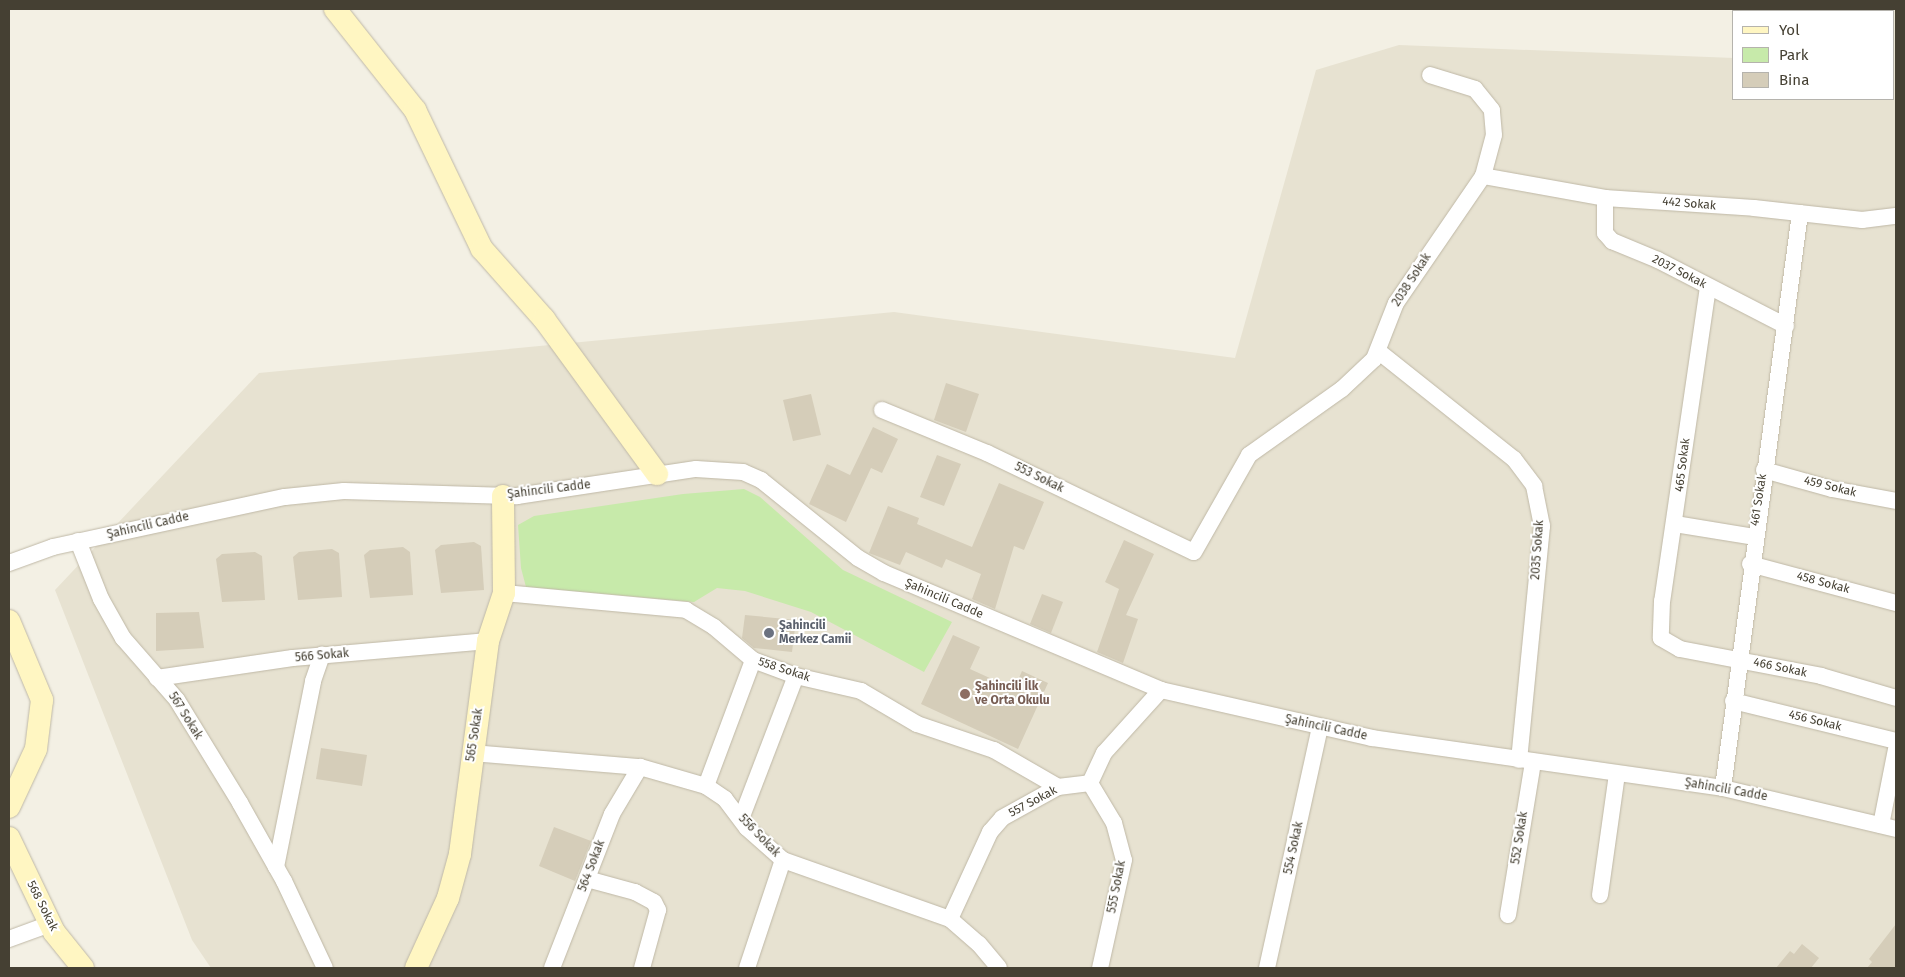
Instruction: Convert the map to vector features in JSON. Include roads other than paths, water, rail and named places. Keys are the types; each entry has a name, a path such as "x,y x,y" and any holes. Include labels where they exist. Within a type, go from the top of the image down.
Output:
{"street":[{"path":"335,9 415,110 482,249 544,319 657,474"},
{"name":"2038 Sokak","path":"1194,552 1249,455 1357,377 1378,351 1396,303 1483,176 1494,135 1492,110 1475,89 1430,76"},
{"name":"442 Sokak","path":"1483,176 1605,198 1800,213 1862,220 1896,216"},
{"name":"2037 Sokak","path":"1605,198 1605,233 1612,241 1708,286 1786,326"},
{"name":"461 Sokak","path":"1723,788 1737,658 1786,326 1800,213"},
{"name":"465 Sokak","path":"1664,642 1659,629 1708,286"},
{"name":"2035 Sokak","path":"1378,351 1514,459 1534,486 1542,526 1526,761"},
{"name":"553 Sokak","path":"882,410 987,453 1194,552"},
{"name":"Şahincili Cadde","path":"9,563 78,541 295,496 344,491 503,496 696,469 752,475 858,558 884,573 1161,690 1320,727 1526,761 1723,788 1889,827"},
{"name":"459 Sokak","path":"1764,470 1832,490 1896,501"},
{"name":"565 Sokak","path":"416,968 448,898 460,854 488,641 504,593 503,496"},
{"path":"1675,524 1754,537"},
{"name":"567 Sokak","path":"78,541 101,599 123,638 177,700 276,867 324,968"},
{"name":"458 Sokak","path":"1750,564 1896,603"},
{"name":"558 Sokak","path":"504,593 686,610 753,660 796,676 861,691 916,724 994,750 1058,787"},
{"path":"9,621 42,700 36,748 9,807"},
{"name":"566 Sokak","path":"157,678 322,655 488,641"},
{"name":"466 Sokak","path":"1664,642 1680,649 1737,658 1896,698"},
{"path":"276,867 313,681 322,655"},
{"path":"706,786 753,660"},
{"path":"741,819 796,676"},
{"path":"1090,784 1104,753 1161,690"},
{"name":"456 Sokak","path":"1733,701 1896,741"},
{"name":"554 Sokak","path":"1267,968 1320,727"},
{"path":"1889,827 1896,749"},
{"name":"556 Sokak","path":"472,753 640,766 706,786 725,799 741,819 782,860 950,919 979,944 999,968"},
{"name":"552 Sokak","path":"1508,915 1526,761"},
{"name":"564 Sokak","path":"552,968 612,814 640,766"},
{"path":"1600,895 1617,774"},
{"name":"557 Sokak","path":"950,919 990,832 1019,806 1058,787 1090,784"},
{"name":"555 Sokak","path":"1090,784 1114,823 1124,860 1100,968"},
{"name":"568 Sokak","path":"9,838 50,924 67,952 83,968"},
{"path":"747,968 782,860"},
{"path":"586,878 635,892 654,902 658,910 642,968"},
{"path":"9,939 50,924"}],"place":[{"name":"Şahincili Merkez Camii","path":"769,633"},
{"name":"Şahincili İlk ve Orta Okulu","path":"965,694"}]}
